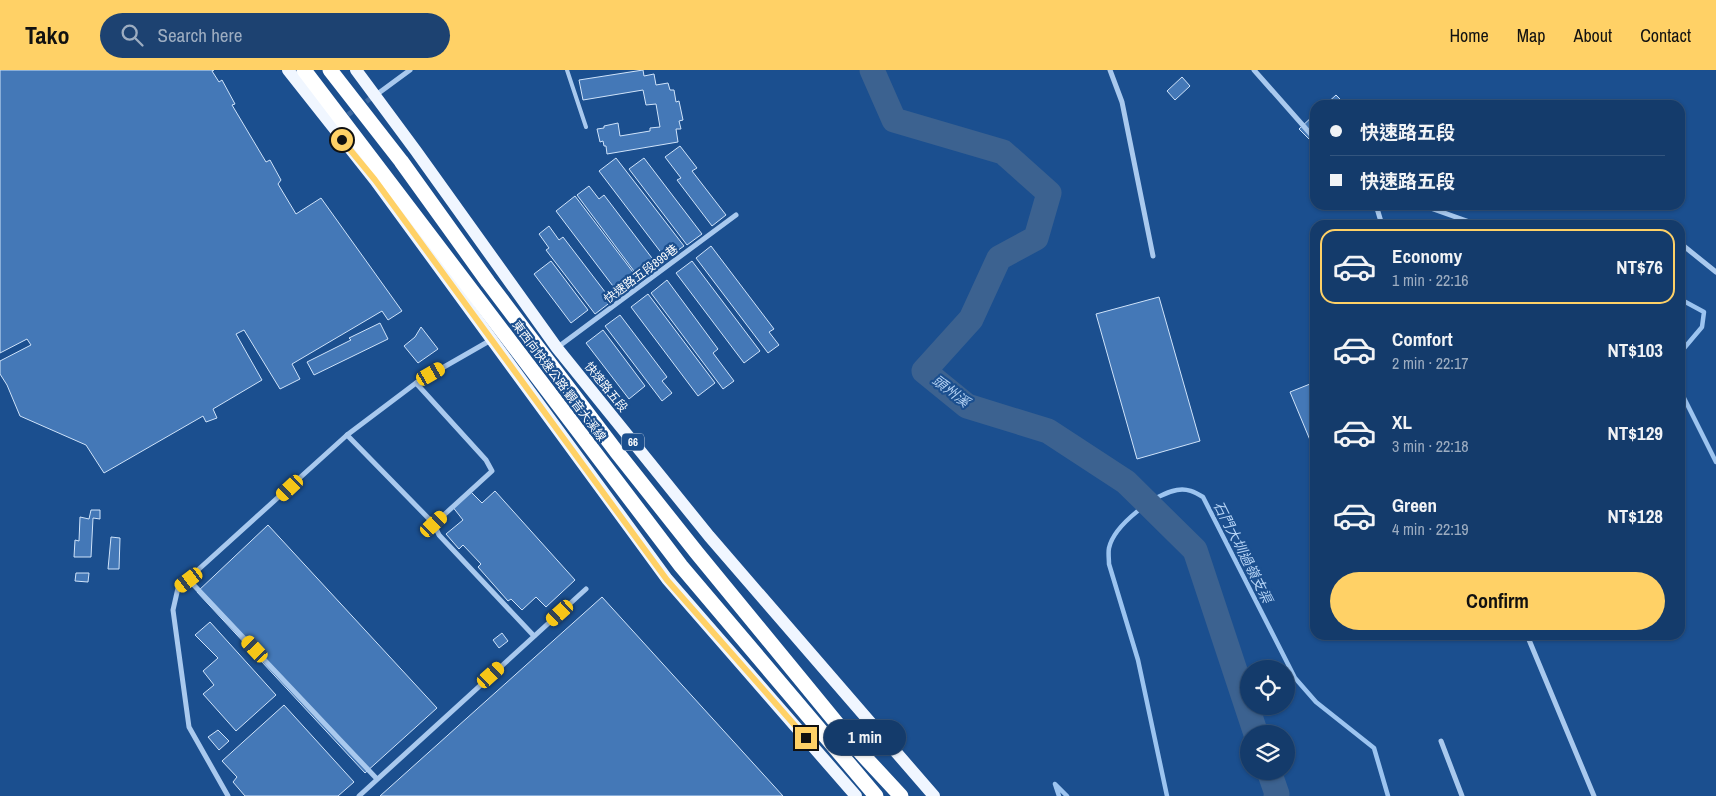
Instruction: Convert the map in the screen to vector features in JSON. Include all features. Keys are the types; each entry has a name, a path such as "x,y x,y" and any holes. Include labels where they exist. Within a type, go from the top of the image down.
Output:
{"highway":[{"name":"東西向快速公路 觀音大溪線","path":"304,70 681,566 876,796"},
{"name":"東西向快速公路 觀音大溪線","path":"330,70 401,161 488,282 616,451 862,754 901,796"}],"main road":[{"path":"288,70 375,180 667,580 856,796"},
{"name":"快速路五段","path":"356,70 376,95 557,348 709,536 934,796"}],"street":[{"path":"376,95 410,70"},
{"path":"1110,70 1122,102 1153,256"},
{"path":"1254,70 1310,133"},
{"path":"1436,210 1464,220"},
{"name":"快速路五段899巷","path":"557,348 736,215"},
{"path":"1685,246 1716,272"},
{"path":"228,796 189,727 173,610 178,588 347,435 416,383 491,340"},
{"path":"416,383 486,460 492,471 434,524"},
{"path":"347,435 434,524 439,535 534,636"},
{"path":"189,580 377,779"},
{"path":"360,796 586,589"},
{"path":"1530,640 1594,796"},
{"path":"1441,741 1462,796"}],"lane":[{"path":"567,70 586,127"}],"building":[{"path":"0,70 214,70 212,71 219,82 222,80 235,104 232,105 266,162 270,160 281,180 278,184 296,214 321,198 402,311 388,320 382,311 292,364 300,379 280,389 244,330 236,334 262,380 213,409 217,418 206,422 203,416 104,473 86,445 20,416 7,385 0,374 0,361 31,345 27,339 0,353"},
{"path":"643,70 644,76 654,74 656,85 668,83 670,90 674,90 676,102 679,101 683,120 679,121 681,129 676,129 678,142 607,154 606,146 604,146 603,141 600,142 597,129 618,123 620,136 650,131 650,128 660,127 656,104 646,105 643,90 583,100 579,80"},
{"path":"1182,77 1190,86 1175,100 1167,91"},
{"path":"1336,95 1341,100 1330,100"},
{"path":"1310,119 1310,140 1299,129"},
{"path":"680,146 697,168 692,171 726,215 712,226 677,180 681,178 665,157"},
{"path":"616,158 684,246 666,259 599,171"},
{"path":"644,158 702,234 687,245 629,169"},
{"path":"589,186 599,199 604,195 658,266 640,279 577,195"},
{"path":"575,196 639,280 619,294 556,211"},
{"path":"549,226 559,240 563,237 612,301 595,314 546,250 549,248 539,234"},
{"path":"711,246 774,329 769,332 779,345 768,353 696,258"},
{"path":"551,261 588,310 571,323 534,274"},
{"path":"692,261 760,351 744,363 676,273"},
{"path":"667,280 718,349 713,353 734,381 723,389 651,293"},
{"path":"648,294 715,383 698,396 631,307"},
{"path":"1159,297 1200,441 1137,459 1096,314"},
{"path":"620,315 667,377 662,381 672,393 662,401 605,326"},
{"path":"380,323 388,339 314,375 307,362"},
{"path":"421,327 438,349 418,363 404,346 415,337"},
{"path":"603,330 645,386 629,399 586,343"},
{"path":"1310,384 1310,440 1290,392"},
{"path":"470,491 482,503 495,491 575,580 546,607 536,597 522,610 511,599 508,601 478,567 481,564 463,545 459,549 446,534 463,520 452,506"},
{"path":"91,510 100,510 100,519 93,518 91,557 74,557 75,540 79,541 80,517 89,519"},
{"path":"268,525 437,708 365,773 197,592"},
{"path":"111,537 120,538 119,569 108,569"},
{"path":"76,573 89,573 88,582 75,581"},
{"path":"602,597 783,796 380,796"},
{"path":"210,622 276,695 236,731 203,694 214,685 203,671 218,658 195,635"},
{"path":"502,633 508,641 499,648 493,640"},
{"path":"284,705 354,782 338,796 245,796 233,782 237,777 222,761"},
{"path":"218,730 229,741 219,750 208,737"}],"waterway":[{"name":"頭州溪","path":"872,70 894,120 1003,152 1049,193 1036,238 999,258 971,319 924,371 967,406 1048,431 1126,482 1195,550 1253,725"},
{"path":"1685,302 1704,312 1702,327 1685,347"},
{"path":"1685,400 1716,462"},
{"name":"石門大圳過嶺支渠","path":"1167,796 1138,660 1109,564 1109,548 1112,539 1137,512 1147,504 1177,490 1191,491 1203,497 1295,678 1316,702 1374,748 1388,796"},
{"name":"頭州溪","path":"1272,780 1276,796"},
{"name":"石門大圳過嶺支渠","path":"1059,796 1055,784 1067,796"}],"tunnel":[{"path":"342,119 374,96"}],"route":[{"path":"342,140 375,180 667,580 806,738"}]}
